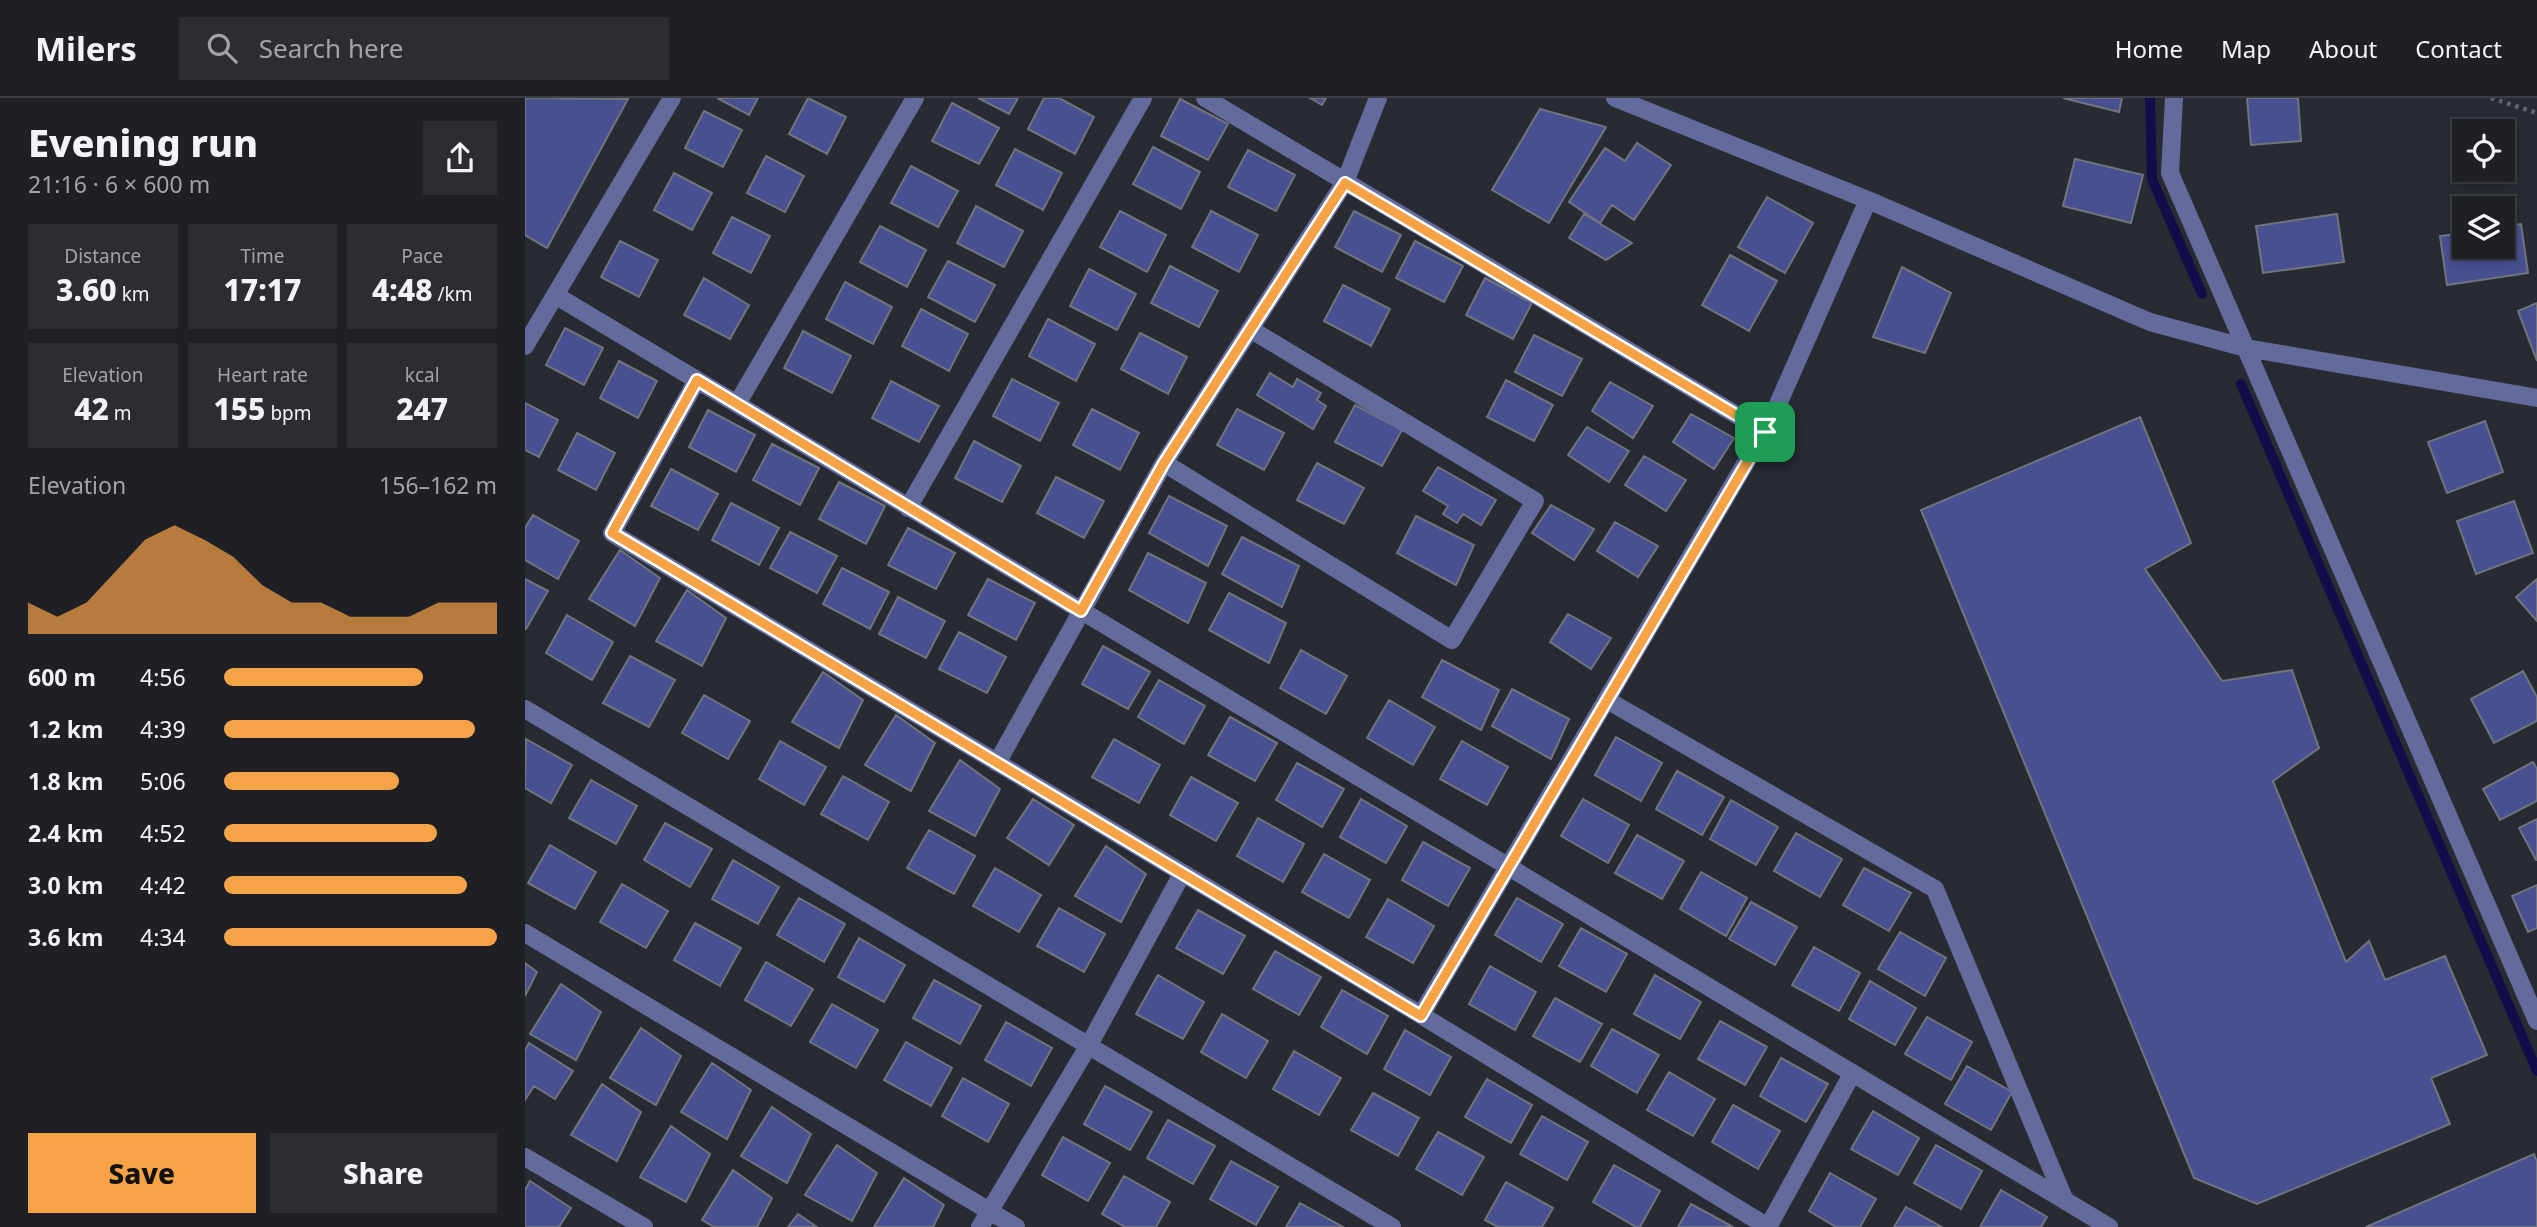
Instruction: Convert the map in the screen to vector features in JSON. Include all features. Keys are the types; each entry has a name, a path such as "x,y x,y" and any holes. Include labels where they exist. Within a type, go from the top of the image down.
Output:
{"street":[{"path":"525,346 672,98"},
{"path":"737,404 915,98"},
{"path":"908,508 1143,98"},
{"path":"1205,98 1765,432"},
{"path":"997,763 1164,463 1345,183 1378,98"},
{"path":"1615,98 1868,200 2150,322 2246,348 2537,398"},
{"path":"2173,98 2170,173 2537,1021"},
{"path":"1421,1016 1765,432 1868,200"},
{"path":"555,295 2109,1227"},
{"path":"1164,463 1452,640 1535,501 1250,329"},
{"path":"697,380 612,533 1421,1016 1768,1227 1852,1074"},
{"path":"1607,700 1935,888 2065,1200"},
{"path":"525,709 1392,1227"},
{"path":"985,1219 1089,1045 1182,874"},
{"path":"525,933 985,1219 1016,1227"},
{"path":"525,1157 644,1227"}],"path":[{"path":"2491,98 2537,113"}],"building":[{"path":"525,98 628,99 547,248 525,235"},
{"path":"717,98 758,98 749,115"},
{"path":"808,98 846,117 827,154 789,134"},
{"path":"978,98 1018,98 1009,114"},
{"path":"1044,98 1059,98 1094,117 1075,154 1028,129"},
{"path":"1310,98 1326,98 1322,105"},
{"path":"2063,98 2122,98 2119,112"},
{"path":"2247,98 2298,98 2301,141 2251,145"},
{"path":"1180,99 1228,124 1208,160 1161,136"},
{"path":"952,103 999,128 979,164 932,141"},
{"path":"1540,109 1606,127 1549,223 1492,190"},
{"path":"704,111 742,130 723,167 685,148"},
{"path":"1637,143 1671,165 1634,220 1612,205 1600,223 1569,202 1605,148 1625,161"},
{"path":"1153,147 1200,172 1181,209 1133,184"},
{"path":"1015,149 1062,173 1043,210 996,185"},
{"path":"1248,150 1295,175 1276,211 1228,187"},
{"path":"766,156 804,176 785,212 747,193"},
{"path":"2075,159 2143,175 2131,223 2063,206"},
{"path":"911,166 958,191 938,227 891,203"},
{"path":"674,173 712,193 692,230 654,210"},
{"path":"1767,197 1813,223 1785,273 1738,247"},
{"path":"976,206 1023,231 1004,267 957,243"},
{"path":"1120,211 1166,235 1147,272 1100,247"},
{"path":"1211,211 1258,235 1239,272 1192,247"},
{"path":"1354,211 1401,235 1382,272 1335,247"},
{"path":"1584,214 1632,243 1606,260 1569,238"},
{"path":"2337,214 2344,262 2263,273 2256,226"},
{"path":"732,217 770,236 751,273 713,253"},
{"path":"2521,224 2528,273 2447,285 2440,236 2452,234 2452,259 2515,259 2515,225"},
{"path":"880,226 926,250 907,287 860,262"},
{"path":"620,241 658,260 639,297 601,277"},
{"path":"1415,241 1463,266 1444,302 1396,278"},
{"path":"1730,255 1777,281 1749,331 1702,305"},
{"path":"948,261 995,285 975,322 928,297"},
{"path":"1170,266 1218,291 1199,327 1151,303"},
{"path":"1902,267 1951,293 1925,353 1873,337"},
{"path":"1089,269 1136,294 1117,330 1070,306"},
{"path":"704,278 749,305 730,339 684,315"},
{"path":"1485,278 1532,303 1513,339 1466,315"},
{"path":"845,282 892,307 873,344 826,319"},
{"path":"1343,285 1390,309 1371,346 1324,321"},
{"path":"2537,303 2537,361 2518,311"},
{"path":"921,309 968,334 949,371 902,346"},
{"path":"1048,319 1095,344 1076,381 1029,356"},
{"path":"565,328 603,348 584,385 546,365"},
{"path":"803,331 851,356 832,393 784,368"},
{"path":"1140,333 1187,357 1168,394 1121,369"},
{"path":"1534,335 1582,359 1562,396 1515,372"},
{"path":"619,361 657,381 638,418 600,398"},
{"path":"1270,373 1293,387 1297,379 1321,393 1317,400 1326,406 1313,429 1257,395"},
{"path":"1012,379 1059,403 1040,441 993,416"},
{"path":"1506,380 1553,405 1534,441 1487,417"},
{"path":"891,381 939,406 919,442 872,418"},
{"path":"1610,382 1653,406 1633,438 1592,411"},
{"path":"525,403 558,420 539,457 525,450"},
{"path":"1355,405 1402,430 1382,466 1335,442"},
{"path":"1092,409 1139,433 1120,470 1073,445"},
{"path":"1237,409 1284,433 1264,470 1217,445"},
{"path":"708,410 755,435 736,472 689,447"},
{"path":"1691,414 1734,438 1714,469 1673,442"},
{"path":"2140,417 2191,543 2145,569 2222,681 2292,670 2319,748 2273,781 2346,962 2369,941 2385,980 2445,956 2487,1055 2431,1078 2450,1124 2257,1204 2194,1178 1921,510"},
{"path":"2485,421 2503,472 2447,493 2428,442"},
{"path":"1587,427 1629,451 1609,482 1568,455"},
{"path":"577,433 615,453 596,490 558,470"},
{"path":"974,441 1021,466 1002,502 955,478"},
{"path":"772,444 819,468 800,505 753,480"},
{"path":"1644,456 1686,480 1666,511 1625,485"},
{"path":"1317,463 1364,488 1344,524 1297,500"},
{"path":"1438,467 1496,500 1481,525 1463,514 1457,523 1443,514 1448,506 1423,491"},
{"path":"671,469 718,494 698,530 651,506"},
{"path":"1056,477 1104,501 1084,538 1037,513"},
{"path":"839,482 885,506 866,544 819,519"},
{"path":"1169,496 1227,526 1208,566 1149,533"},
{"path":"2514,501 2533,553 2476,574 2457,521"},
{"path":"731,503 779,528 759,565 712,540"},
{"path":"1551,505 1594,529 1574,560 1532,533"},
{"path":"533,515 579,541 558,579 525,560 525,528"},
{"path":"1416,516 1474,545 1456,585 1397,553"},
{"path":"1615,522 1658,546 1638,577 1597,551"},
{"path":"908,528 955,553 936,589 888,565"},
{"path":"790,532 837,556 817,593 770,568"},
{"path":"1242,537 1299,566 1282,607 1222,574"},
{"path":"620,550 660,578 635,626 589,599"},
{"path":"1148,553 1206,583 1188,623 1129,590"},
{"path":"842,568 889,592 870,629 823,604"},
{"path":"525,579 548,591 526,629 525,629"},
{"path":"988,579 1035,603 1016,640 968,615"},
{"path":"2537,579 2537,621 2516,597"},
{"path":"687,590 726,618 702,666 656,641"},
{"path":"1229,593 1286,623 1269,663 1209,630"},
{"path":"898,597 945,621 926,658 879,634"},
{"path":"1568,614 1611,638 1591,669 1550,642"},
{"path":"567,615 613,642 592,680 546,653"},
{"path":"959,632 1006,657 987,693 939,669"},
{"path":"1103,646 1150,672 1128,709 1082,684"},
{"path":"1301,650 1347,676 1326,714 1280,688"},
{"path":"630,656 675,680 649,727 603,703"},
{"path":"1442,660 1499,690 1481,730 1422,697"},
{"path":"2523,671 2537,697 2537,721 2494,743 2471,699"},
{"path":"823,672 863,700 839,748 792,722"},
{"path":"1159,680 1205,706 1184,744 1138,717"},
{"path":"1512,689 1569,719 1551,759 1492,726"},
{"path":"704,695 750,721 728,759 682,733"},
{"path":"1389,700 1435,727 1413,765 1367,738"},
{"path":"896,715 935,743 911,791 865,765"},
{"path":"1230,717 1277,743 1255,781 1208,755"},
{"path":"1616,737 1662,763 1641,801 1595,775"},
{"path":"526,739 572,765 551,803 525,788"},
{"path":"1114,739 1160,765 1139,803 1092,777"},
{"path":"780,741 826,767 804,805 759,779"},
{"path":"1462,741 1508,767 1487,805 1440,779"},
{"path":"960,760 1000,789 975,836 929,811"},
{"path":"2533,762 2537,769 2537,801 2500,820 2483,789"},
{"path":"1297,763 1344,789 1322,827 1276,800"},
{"path":"1677,771 1724,797 1702,835 1656,809"},
{"path":"843,776 889,802 868,840 821,814"},
{"path":"1191,777 1238,803 1216,841 1170,815"},
{"path":"591,780 637,806 616,844 569,818"},
{"path":"1033,799 1074,825 1049,865 1007,838"},
{"path":"1361,799 1407,826 1386,863 1340,837"},
{"path":"1583,799 1629,825 1608,863 1561,836"},
{"path":"1731,800 1778,827 1756,865 1710,839"},
{"path":"1258,818 1304,844 1283,882 1237,856"},
{"path":"2537,819 2537,860 2536,860 2519,828"},
{"path":"665,823 712,849 690,887 644,860"},
{"path":"929,830 975,856 954,894 907,868"},
{"path":"1796,833 1842,859 1820,897 1774,871"},
{"path":"1637,835 1684,861 1662,899 1615,873"},
{"path":"1423,842 1470,868 1448,906 1402,880"},
{"path":"550,845 596,872 575,909 528,883"},
{"path":"1106,846 1146,874 1121,922 1075,896"},
{"path":"1324,854 1370,880 1349,918 1302,892"},
{"path":"733,860 779,887 758,924 712,899"},
{"path":"995,868 1041,895 1019,932 973,906"},
{"path":"1864,868 1911,893 1889,931 1843,905"},
{"path":"1701,872 1747,898 1726,936 1680,909"},
{"path":"622,884 668,911 646,948 600,922"},
{"path":"2537,885 2537,928 2528,932 2512,896"},
{"path":"799,898 845,924 824,962 777,935"},
{"path":"1517,898 1563,924 1541,962 1495,935"},
{"path":"1388,899 1434,926 1413,963 1366,937"},
{"path":"1751,902 1797,927 1775,965 1729,939"},
{"path":"1059,908 1105,934 1084,972 1037,946"},
{"path":"1198,910 1245,936 1223,974 1176,948"},
{"path":"695,923 741,948 720,986 674,960"},
{"path":"1581,928 1627,954 1606,992 1559,966"},
{"path":"1900,932 1946,958 1925,996 1878,969"},
{"path":"859,938 905,965 884,1002 838,977"},
{"path":"1814,947 1860,973 1839,1011 1792,985"},
{"path":"1275,951 1321,977 1299,1015 1253,989"},
{"path":"766,962 813,989 791,1026 745,1000"},
{"path":"525,963 537,972 525,996"},
{"path":"1490,966 1536,992 1515,1030 1469,1004"},
{"path":"1158,975 1204,1002 1183,1039 1136,1014"},
{"path":"1655,975 1701,1002 1680,1039 1634,1014"},
{"path":"934,980 981,1006 960,1044 913,1018"},
{"path":"1870,981 1916,1008 1895,1045 1849,1019"},
{"path":"561,984 601,1012 576,1060 530,1034"},
{"path":"1342,990 1388,1016 1367,1054 1321,1027"},
{"path":"1555,998 1602,1024 1580,1062 1533,1036"},
{"path":"832,1004 878,1030 856,1068 810,1042"},
{"path":"1222,1014 1268,1041 1246,1078 1201,1052"},
{"path":"1927,1017 1972,1042 1951,1080 1905,1054"},
{"path":"1720,1021 1767,1047 1745,1085 1698,1059"},
{"path":"1006,1022 1052,1048 1031,1086 985,1060"},
{"path":"641,1028 681,1056 656,1105 610,1078"},
{"path":"1612,1029 1659,1055 1637,1093 1591,1066"},
{"path":"1405,1030 1451,1057 1430,1095 1384,1069"},
{"path":"906,1042 952,1068 931,1106 884,1080"},
{"path":"529,1043 573,1071 555,1099 534,1086 525,1100 525,1050"},
{"path":"1294,1051 1341,1078 1319,1115 1273,1089"},
{"path":"1781,1058 1828,1084 1806,1122 1760,1096"},
{"path":"712,1063 751,1090 727,1139 681,1112"},
{"path":"1967,1066 2012,1092 1991,1130 1945,1104"},
{"path":"1669,1072 1715,1099 1693,1136 1647,1110"},
{"path":"963,1078 1009,1104 988,1142 942,1116"},
{"path":"1487,1079 1532,1105 1511,1143 1465,1117"},
{"path":"602,1084 641,1112 617,1161 571,1135"},
{"path":"1105,1086 1152,1112 1130,1150 1084,1124"},
{"path":"1373,1093 1419,1118 1398,1156 1351,1130"},
{"path":"1733,1105 1780,1131 1758,1169 1712,1142"},
{"path":"772,1107 811,1134 787,1183 741,1156"},
{"path":"1873,1111 1919,1138 1898,1175 1851,1149"},
{"path":"1542,1116 1588,1142 1567,1180 1520,1154"},
{"path":"1168,1120 1215,1146 1193,1184 1147,1158"},
{"path":"671,1126 710,1154 686,1202 640,1177"},
{"path":"1438,1132 1484,1157 1462,1195 1416,1169"},
{"path":"1063,1137 1110,1163 1088,1201 1042,1175"},
{"path":"837,1145 877,1173 852,1221 805,1195"},
{"path":"1936,1145 1982,1171 1961,1209 1914,1183"},
{"path":"2534,1154 2537,1162 2537,1227 2366,1227"},
{"path":"1231,1161 1278,1187 1256,1225 1210,1199"},
{"path":"1614,1165 1660,1191 1640,1227 1593,1202"},
{"path":"733,1170 772,1198 757,1227 714,1227 702,1220"},
{"path":"1830,1173 1876,1199 1860,1227 1836,1227 1809,1211"},
{"path":"1124,1176 1170,1202 1156,1227 1125,1227 1102,1214"},
{"path":"904,1178 944,1205 933,1227 874,1227"},
{"path":"530,1181 571,1208 559,1227 525,1227 525,1190"},
{"path":"1506,1182 1553,1208 1542,1227 1498,1227 1485,1220"},
{"path":"2001,1190 2047,1217 2041,1227 1980,1227"},
{"path":"1300,1203 1343,1227 1286,1227"},
{"path":"1691,1204 1733,1227 1678,1227"},
{"path":"1906,1207 1942,1227 1894,1227"},
{"path":"798,1214 817,1227 788,1227"}],"waterway":[{"path":"2150,98 2152,179 2202,294"},
{"path":"2241,384 2537,1071"}],"route":[{"path":"1345,183 1765,432 1421,1016 612,533 697,380 1081,611 1164,463 1345,183"}]}
